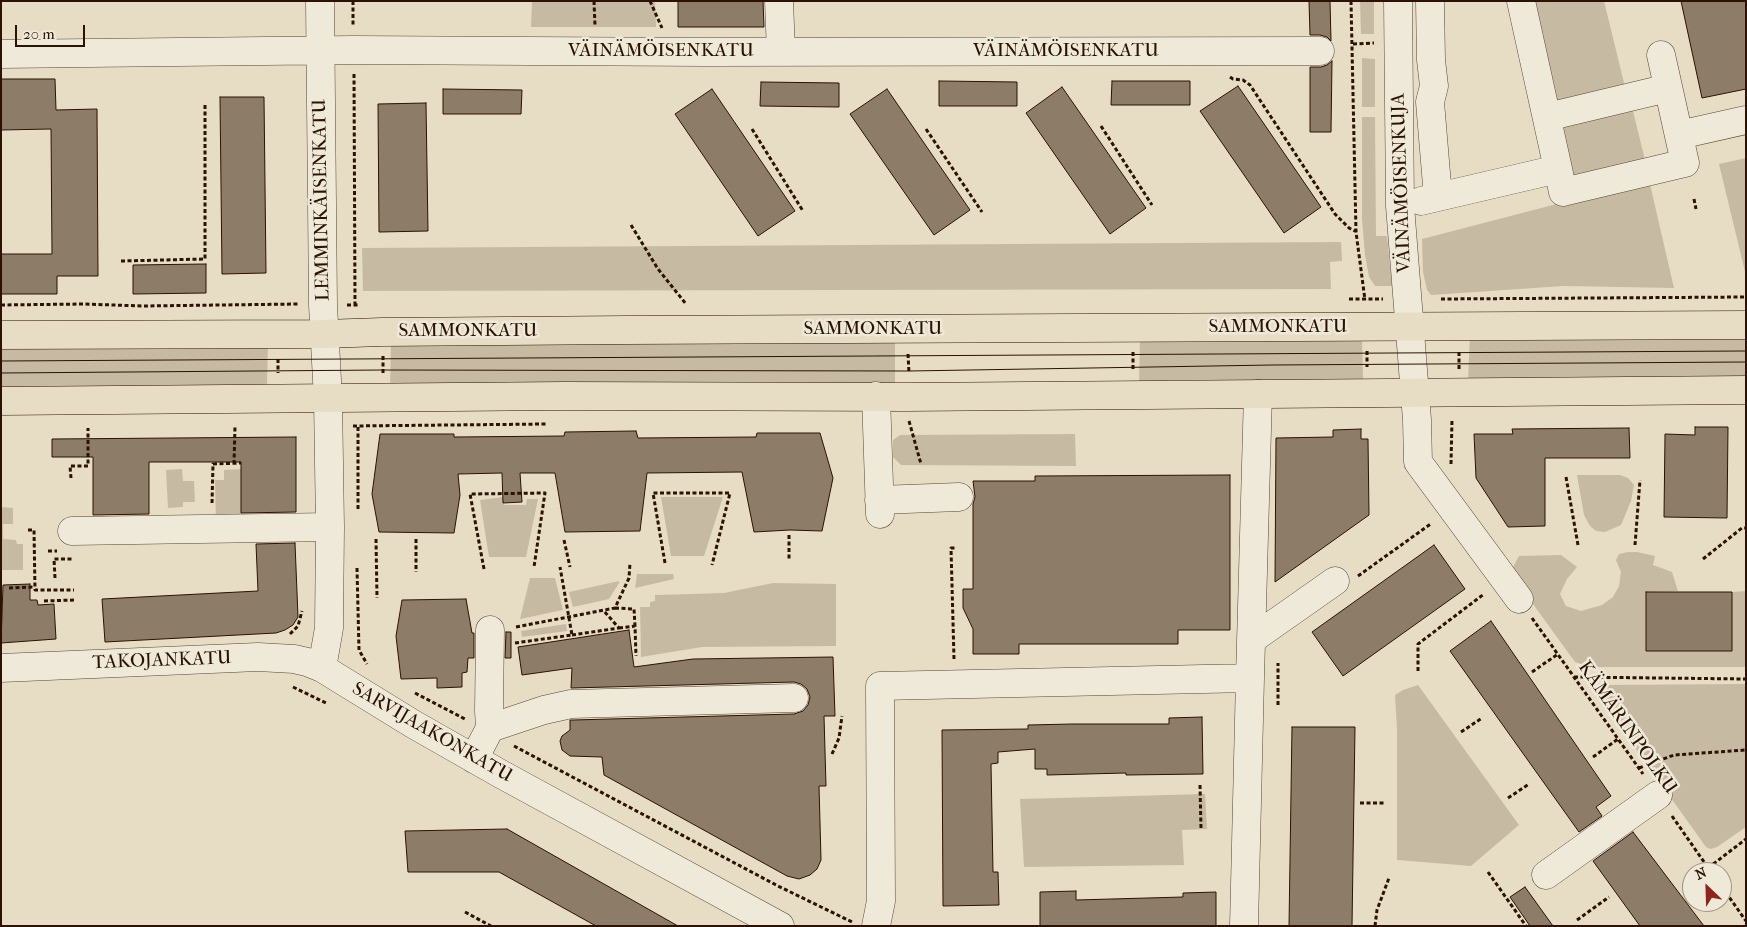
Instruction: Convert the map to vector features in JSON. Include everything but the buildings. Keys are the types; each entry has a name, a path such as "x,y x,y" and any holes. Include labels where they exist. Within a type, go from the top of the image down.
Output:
{"main road":[{"name":"SAMMONKATU","path":"1,335 1746,325"},
{"path":"1,401 564,396 876,396 908,410 1133,394 1746,390"}],"street":[{"name":"LEMMINKÄISENKATU","path":"320,1 324,334 328,399"},
{"path":"779,1 781,52"},
{"name":"VÄINÄMÖISENKUJA","path":"1398,1 1400,206 1415,392 1418,462 1519,600"},
{"path":"1430,1 1431,60 1434,86 1430,102 1438,197"},
{"path":"1521,1 1564,192 1685,163 1661,54"},
{"name":"VÄINÄMÖISENKATU","path":"1,54 354,50 781,52 1320,51"},
{"path":"1547,117 1668,88"},
{"path":"1679,135 1746,120"},
{"path":"1400,206 1558,169"},
{"path":"1244,926 1258,394"},
{"path":"876,396 879,507 959,497"},
{"path":"322,668 329,628 328,399"},
{"path":"72,531 330,527"},
{"path":"1251,640 1345,580"},
{"path":"474,759 489,729 490,630"},
{"name":"TAKOJANKATU","path":"1,668 258,657 294,659 322,668"},
{"name":"SARVIJAAKONKATU","path":"322,668 474,759 780,926"},
{"path":"876,926 881,901 880,686 1250,678"},
{"path":"489,729 544,710 571,704 794,698"},
{"path":"1546,875 1658,795"}],"path":[{"path":"1351,1 1356,232 1367,309 1367,393"},
{"path":"354,50 355,305"},
{"path":"1227,74 1233,79 1243,80 1250,85 1335,214 1349,228 1356,232"},
{"path":"121,261 205,259 205,104"},
{"path":"1101,126 1152,205"},
{"path":"752,129 803,211"},
{"path":"926,129 982,212"},
{"path":"1694,199 1696,209"},
{"path":"631,225 658,269 686,304"},
{"path":"1436,299 1746,297"},
{"path":"1458,298 1459,392"},
{"path":"1,305 300,304"},
{"path":"276,305 279,399"},
{"path":"1133,328 1133,394"},
{"path":"908,330 908,410 920,464"},
{"path":"234,464 235,426"},
{"path":"71,478 70,466 88,466 88,428"},
{"path":"211,529 213,464 241,464"},
{"path":"1566,476 1578,545"},
{"path":"1635,545 1640,480"},
{"path":"484,568 470,494 545,493 534,567"},
{"path":"665,563 653,493 730,493 712,565"},
{"path":"1345,580 1434,522 1429,515"},
{"path":"1703,559 1742,528 1746,528"},
{"path":"28,530 34,530 35,590 74,590"},
{"path":"789,535 789,559"},
{"path":"376,539 377,598"},
{"path":"416,539 416,572"},
{"path":"564,540 570,567"},
{"path":"954,684 951,548 957,548"},
{"path":"55,578 54,559 73,559"},
{"path":"615,608 629,578 630,563"},
{"path":"560,567 572,635"},
{"path":"8,588 35,587"},
{"path":"1418,671 1418,644 1485,593"},
{"path":"44,601 74,600"},
{"name":"KÄMÄRINPOLKU","path":"1519,600 1704,862"},
{"path":"288,636 298,626 303,606"},
{"path":"358,607 359,650 366,664 372,668"},
{"path":"635,626 515,644 516,626 615,608 634,609 635,626 636,656"},
{"path":"603,610 619,628"},
{"path":"1532,672 1558,654"},
{"path":"1278,660 1278,705"},
{"path":"1574,678 1746,679"},
{"path":"411,691 489,729 769,882 860,926"},
{"path":"832,754 839,738 842,716"},
{"path":"1461,732 1482,718"},
{"path":"1593,757 1618,739"},
{"path":"1639,768 1674,755 1746,750"},
{"path":"1508,798 1529,784"},
{"path":"1200,785 1201,829"},
{"path":"1360,803 1386,803"},
{"path":"1716,862 1746,839"},
{"path":"1488,872 1526,926"},
{"path":"1375,926 1377,910 1389,878"},
{"path":"1577,920 1609,897"},
{"path":"1732,901 1746,921"},
{"path":"465,912 491,926"}],"shaded area":[{"path":"532,1 655,1 656,27 531,27"},
{"path":"1360,1 1374,1 1374,34 1361,34"},
{"path":"1531,1 1604,1 1626,91 1555,106"},
{"path":"1362,58 1375,59 1375,107 1362,107"},
{"path":"1631,103 1647,168 1573,185 1558,121"},
{"path":"1362,117 1375,117 1376,236 1387,236 1392,286 1375,286 1369,277 1365,255 1362,219"},
{"path":"1746,158 1746,276 1719,164"},
{"path":"1649,180 1674,288 1564,286 1431,295 1427,290 1423,272 1422,239"},
{"path":"1341,242 1342,261 1330,262 1331,289 363,291 362,248"},
{"path":"1746,331 1746,382 1468,383 1470,333"},
{"path":"895,337 895,388 390,388 391,344"},
{"path":"1140,337 1362,338 1363,380 1170,380 1139,386"},
{"path":"268,343 267,386 121,386 57,391 1,392 1,344"},
{"path":"1075,434 1076,466 901,465 893,457 893,440 900,435"},
{"path":"182,469 183,481 194,481 195,502 183,502 183,507 168,508 166,470"},
{"path":"241,469 241,521 216,522 215,480 224,480 224,470"},
{"path":"1577,475 1620,475 1628,478 1634,485 1631,501 1621,525 1605,532 1596,531 1590,526 1584,515"},
{"path":"503,497 504,505 526,505 527,499 538,499 526,557 489,557 480,500"},
{"path":"661,497 723,497 704,556 671,556"},
{"path":"1,507 13,508 13,524 3,524 3,539 16,540 17,544 23,544 23,570 1,570"},
{"path":"1628,552 1655,556 1653,565 1672,572 1678,591 1646,592 1646,651 1731,651 1732,592 1746,591 1746,667 1590,667 1575,662 1509,571 1519,556 1561,555 1577,567 1567,579 1560,594 1566,606 1581,611 1602,605 1613,597 1619,586 1621,572 1616,560 1619,554"},
{"path":"637,574 673,574 674,579 635,588"},
{"path":"530,578 555,578 563,610 520,619"},
{"path":"619,581 609,599 573,607 569,592"},
{"path":"773,583 836,584 836,646 702,647 641,657 640,607 650,607 650,602 655,601 655,595 724,593"},
{"path":"566,624 567,631 522,637 521,631"},
{"path":"1746,684 1746,827 1711,849 1706,847 1595,692 1596,687 1602,685"},
{"path":"1418,685 1519,825 1471,866 1397,860 1397,729 1395,695"},
{"path":"1205,794 1207,829 1182,830 1184,865 1024,867 1020,799"}],"tram line":[{"path":"1,361 1746,351"},
{"path":"1,373 383,370 909,371 1272,365 1746,362"}]}
